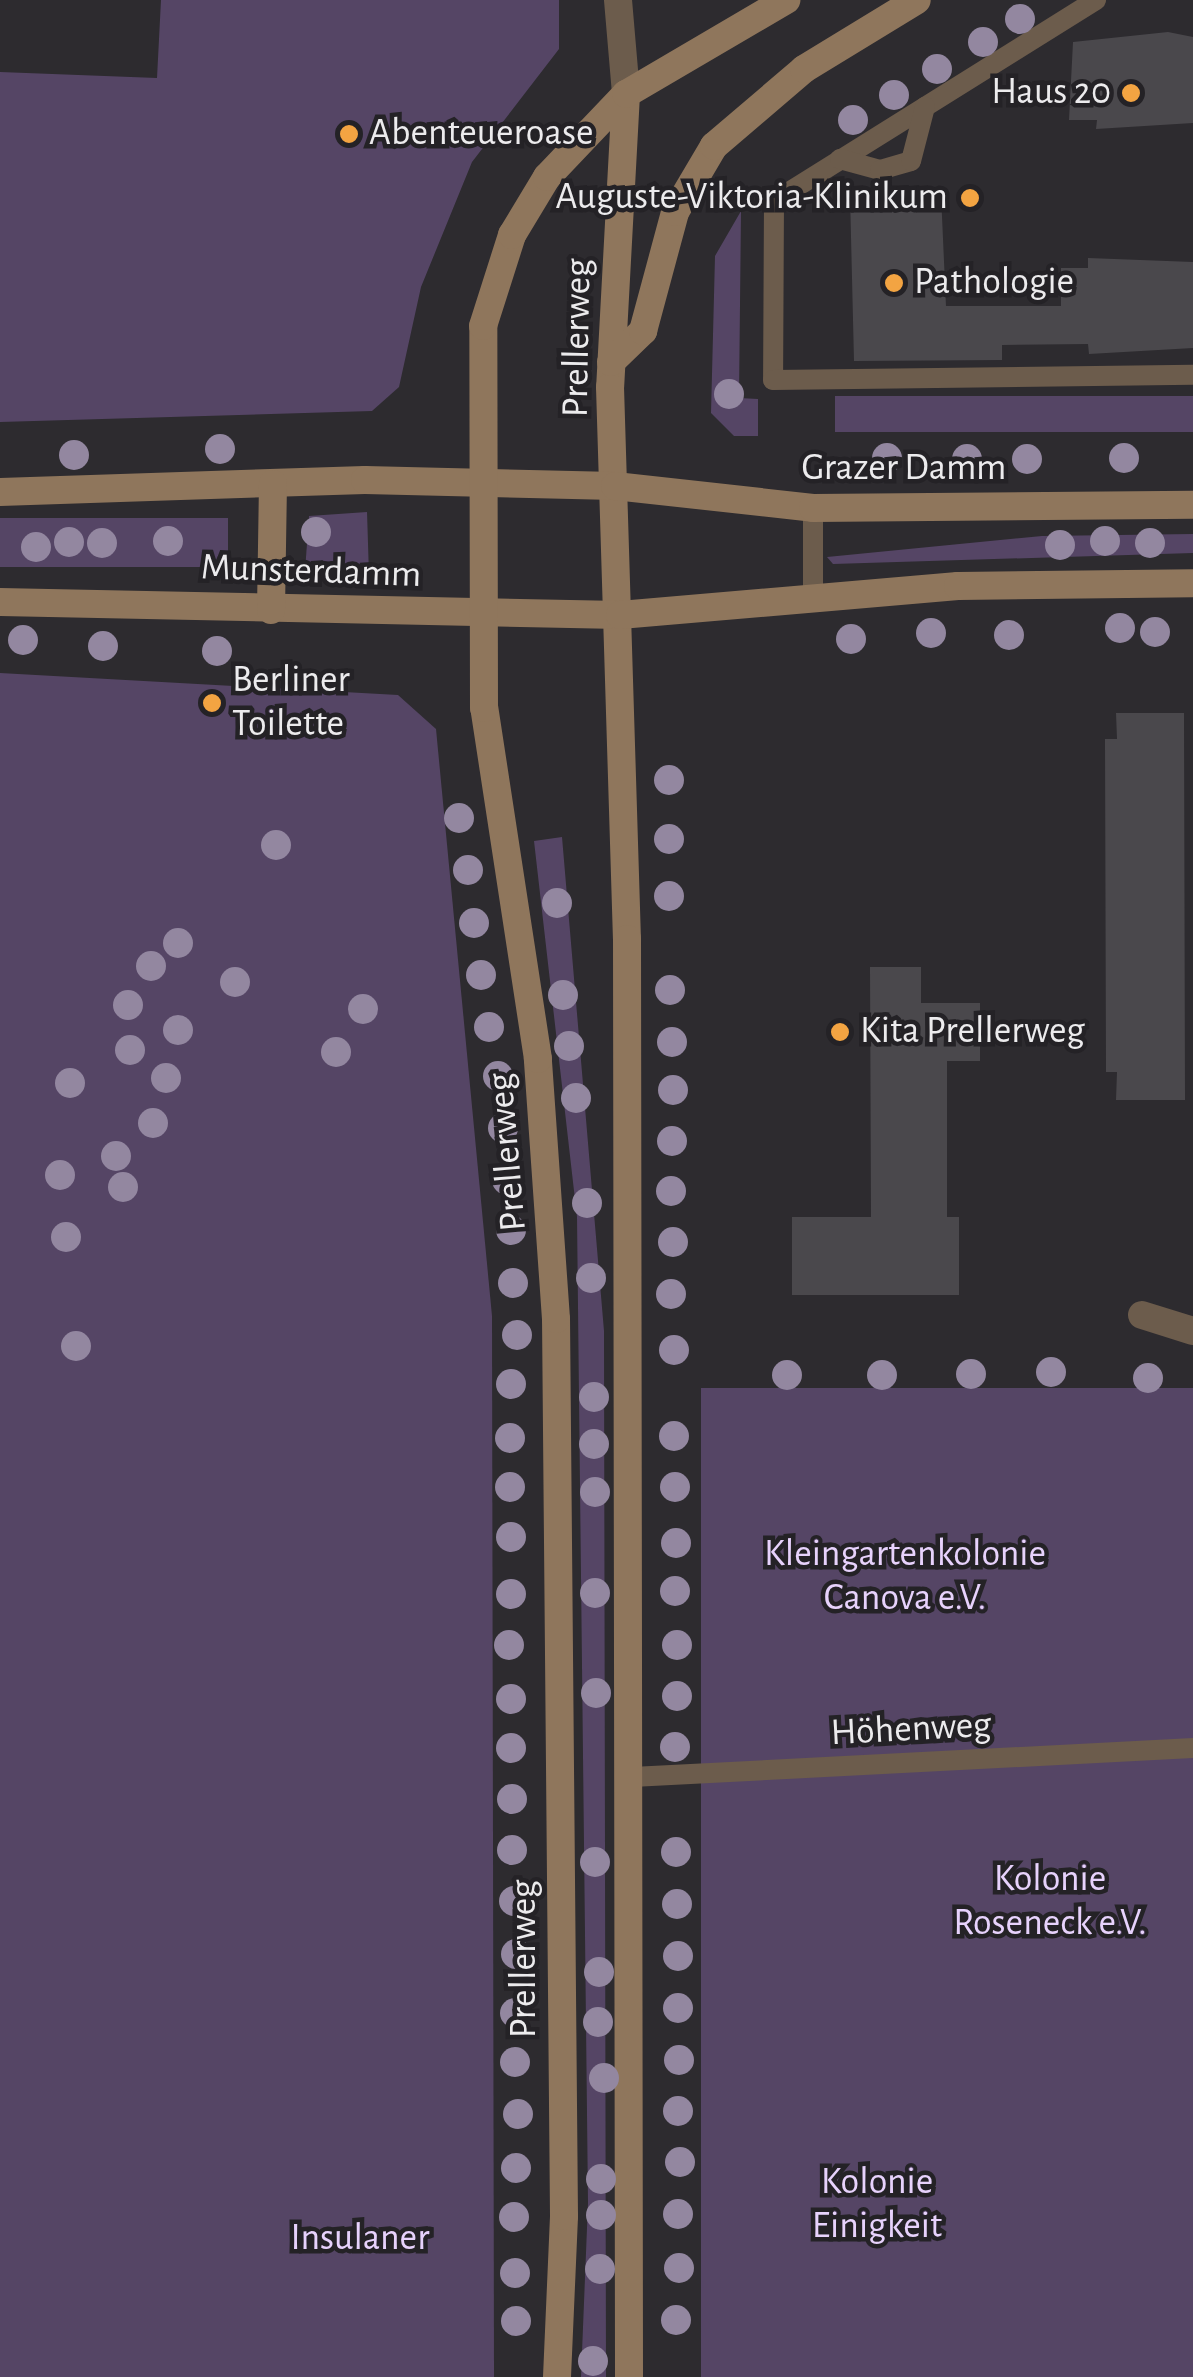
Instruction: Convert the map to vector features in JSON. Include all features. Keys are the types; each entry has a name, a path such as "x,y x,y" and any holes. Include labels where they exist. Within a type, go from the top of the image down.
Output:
{"main road":[{"path":"626,94 786,0"},
{"path":"610,362 643,331 675,212 714,146 788,80 916,0"},
{"name":"Prellerweg","path":"626,94 610,362 620,614 632,1776 629,2377"},
{"name":"Prellerweg","path":"557,2377 564,2216 553,1244 478,614 477,482 483,326 512,234 547,177 626,94"},
{"path":"0,492 477,482 615,486"},
{"path":"271,610 273,484"},
{"name":"Grazer Damm","path":"615,486 813,508 1193,505"},
{"path":"620,614 813,596 1193,583"},
{"name":"Munsterdamm","path":"0,602 620,614"}],"street":[{"path":"618,0 626,94"},
{"path":"1142,1315 1193,1331"}],"lane":[{"path":"1096,0 774,200 773,380 1193,375"},
{"path":"840,159 880,170 911,160 925,107"},
{"path":"813,508 813,596"},
{"name":"Höhenweg","path":"632,1776 1193,1748"}],"green space":[{"path":"161,0 559,0 559,49 472,162 421,287 399,387 372,411 0,422 0,72 157,78"},
{"path":"741,211 739,398 758,399 758,436 734,436 711,413 715,256"},
{"path":"835,396 1193,396 1193,432 835,432"},
{"path":"367,512 369,575 305,571 309,516"},
{"path":"0,518 228,518 228,567 0,567"},
{"path":"1193,534 1193,553 833,564 827,557 1042,536"},
{"name":"Insulaner","path":"0,673 398,695 436,729 492,1316 494,2377 0,2377"},
{"path":"562,837 604,1331 606,2377 581,2377 588,2203 577,1217 534,841"},
{"path":"701,1388 1193,1388 1193,2377 701,2377"}],"building":[{"name":"Haus 20","path":"1168,32 1193,37 1193,123 1096,129 1097,120 1069,120 1073,42"},
{"path":"941,194 946,306 1061,306 1061,268 1088,268 1088,258 1193,262 1193,348 1089,354 1088,344 1002,345 1002,360 854,361 850,195"},
{"path":"1116,713 1184,713 1185,1100 1116,1100 1117,1072 1106,1072 1105,739 1117,739"},
{"path":"870,967 921,967 921,1003 980,1003 980,1061 947,1061 947,1217 959,1217 959,1295 792,1295 792,1217 871,1217"}],"place":[{"name":"Haus 20","path":"1131,93"},
{"name":"Abenteueroase","path":"349,134"},
{"name":"Auguste-Viktoria-Klinikum","path":"970,198"},
{"name":"Pathologie","path":"894,283"},
{"name":"Berliner Toilette","path":"212,703"},
{"name":"Kita Prellerweg","path":"840,1032"}],"park label":[{"name":"Kleingartenkolonie Canova e.V.","path":"905,1577"},
{"name":"Kolonie Roseneck e.V.","path":"1050,1902"},
{"name":"Kolonie Einigkeit","path":"877,2205"}]}
